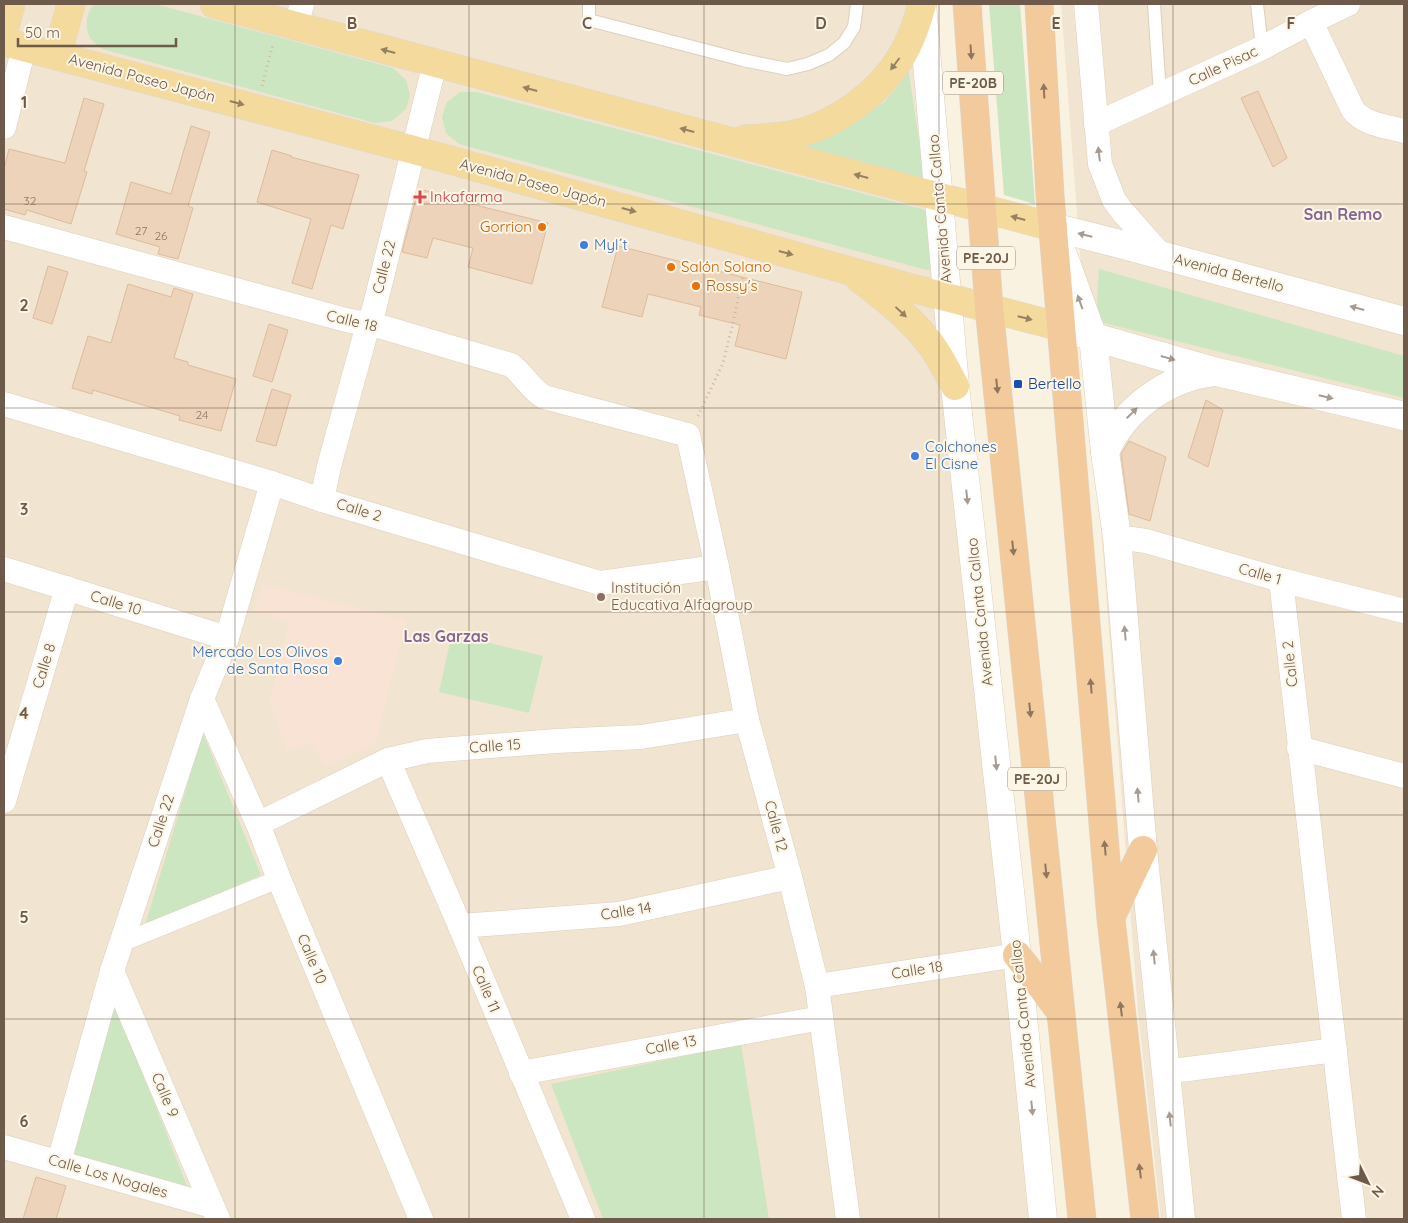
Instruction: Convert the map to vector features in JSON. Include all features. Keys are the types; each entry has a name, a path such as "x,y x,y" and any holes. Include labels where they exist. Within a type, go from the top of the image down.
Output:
{"highway":[{"name":"PE-20B","path":"967,4 982,208"},
{"path":"1039,4 1050,195 1111,919 1145,1219"},
{"name":"PE-20J","path":"982,208 989,308 1082,1219"},
{"path":"1111,919 1143,850"},
{"path":"1017,955 1060,1011"}],"main road":[{"path":"10,39 11,4"},
{"path":"57,56 71,4"},
{"path":"214,4 293,17 435,63 1053,227 1093,337 1105,452 1117,537 1143,850 1181,1219"},
{"path":"720,139 759,138 796,134 831,121 862,100 883,81 901,58 914,32 922,4"},
{"name":"Avenida Canta Callao","path":"922,4 955,386 1017,955 1043,1219"},
{"name":"Avenida Paseo Japón","path":"10,39 57,56 414,150 1061,327"},
{"name":"Avenida Bertello","path":"1053,227 1404,320"},
{"path":"849,270 913,323 943,362 955,386"},
{"path":"1061,327 1217,372 1404,416"},
{"path":"1105,452 1115,432 1129,415 1148,398 1169,385 1192,376 1217,372"}],"street":[{"path":"1086,4 1100,164 1114,200 1160,255"},
{"name":"Calle Pisac","path":"1096,124 1262,48 1348,4"},
{"path":"1311,22 1353,110 1358,116 1364,120 1404,131"},
{"path":"4,127 10,39"},
{"name":"Calle 22","path":"322,500 329,466 374,308 435,63"},
{"name":"Calle 18","path":"4,227 346,320 382,327 511,365 544,397 688,435"},
{"name":"Calle 2","path":"4,404 600,583 717,567"},
{"name":"Calle 12","path":"688,435 717,567 747,720 790,877 817,986 848,1219"},
{"name":"Calle 22","path":"59,1162 112,971 202,698 227,638 272,483"},
{"name":"Calle 1","path":"1117,537 1146,541 1281,580 1404,610"},
{"name":"Calle 10","path":"4,569 227,638"},
{"name":"Calle 2","path":"1281,580 1354,1219"},
{"name":"Calle 8","path":"4,801 67,588"},
{"name":"Calle 10","path":"202,698 258,824 279,879 421,1219"},
{"name":"Calle 15","path":"258,824 388,760 427,751 556,741 641,737 747,720"},
{"path":"1299,748 1404,776"},
{"name":"Calle 11","path":"388,760 583,1219"},
{"name":"Calle 14","path":"460,926 620,914 790,877"},
{"path":"121,943 279,879"},
{"name":"Calle 18","path":"817,986 1017,955"},
{"name":"Calle 9","path":"112,971 215,1212"},
{"name":"Calle 13","path":"521,1073 821,1018"},
{"path":"1165,1072 1334,1050"},
{"name":"Calle Los Nogales","path":"4,1147 59,1162 215,1212"}],"lane":[{"path":"589,4 589,20 743,60 787,69 808,64 829,55 844,43 854,27 857,4"},
{"path":"1154,4 1160,95"},
{"path":"1257,4 1262,48"}],"path":[{"path":"256,108 293,17"},
{"path":"688,435 723,363 750,243"}],"shaded area":[{"path":"4,4 931,4 968,396 1055,1219 4,1219"},
{"path":"1061,4 1404,4 1404,1219 1161,1219 1138,1012"},
{"name":"Mercado Los Olivos de Santa Rosa","path":"263,584 407,620 375,744 326,766 311,742 287,751 270,700 289,622 254,610"}],"green space":[{"path":"95,4 155,4 393,68 406,80 410,95 406,109 392,121 375,123 102,49 91,39 87,29 88,15"},
{"path":"989,4 1020,4 1035,204 1004,195"},
{"path":"908,67 925,181 788,141 848,123 883,103 896,89"},
{"path":"460,92 477,92 922,209 932,214 937,270 927,270 459,144 446,133 442,117 447,102"},
{"path":"1099,269 1404,356 1404,398 1096,321"},
{"path":"452,634 543,656 529,713 439,692"},
{"path":"203,733 261,875 145,925"},
{"path":"114,1002 188,1188 74,1155"},
{"path":"741,1044 769,1219 603,1219 551,1084"}],"building":[{"path":"1258,91 1287,158 1273,167 1241,98"},
{"path":"84,98 104,104 84,171 87,172 71,224 27,210 25,215 4,209 4,169 9,149 65,163"},
{"path":"191,126 210,132 188,206 193,208 178,259 158,254 160,247 116,234 131,182 171,194"},
{"path":"272,150 359,175 343,229 331,225 312,289 292,283 311,219 257,202"},
{"path":"423,190 443,195 443,197 548,223 532,284 468,267 473,248 433,238 427,258 402,252 417,194"},
{"path":"618,246 802,292 786,359 735,346 740,325 699,315 701,307 648,294 642,317 602,307"},
{"path":"48,266 68,272 52,324 33,318"},
{"path":"128,284 171,297 174,288 193,294 174,358 188,362 188,365 236,379 221,431 179,420 180,416 93,390 92,394 72,388 88,336 111,343"},
{"path":"269,324 288,330 272,382 253,376"},
{"path":"272,389 291,395 276,446 256,441"},
{"path":"1206,400 1223,410 1208,467 1188,457"},
{"path":"1129,441 1166,457 1150,521 1129,514 1121,454"},
{"path":"36,1177 66,1186 56,1219 23,1219"}],"place":[{"name":"Inkafarma","path":"420,197"},
{"name":"Gorrion","path":"542,227"},
{"name":"Myl´t","path":"584,245"},
{"name":"Salón Solano","path":"671,267"},
{"name":"Rossy's","path":"696,286"},
{"name":"Bertello","path":"1018,384"},
{"name":"Colchones El Cisne","path":"915,456"},
{"name":"Institución Educativa Alfagroup","path":"601,597"},
{"name":"Mercado Los Olivos de Santa Rosa","path":"338,661"}],"district":[{"name":"San Remo","path":"1343,214"},
{"name":"Las Garzas","path":"446,636"}]}
